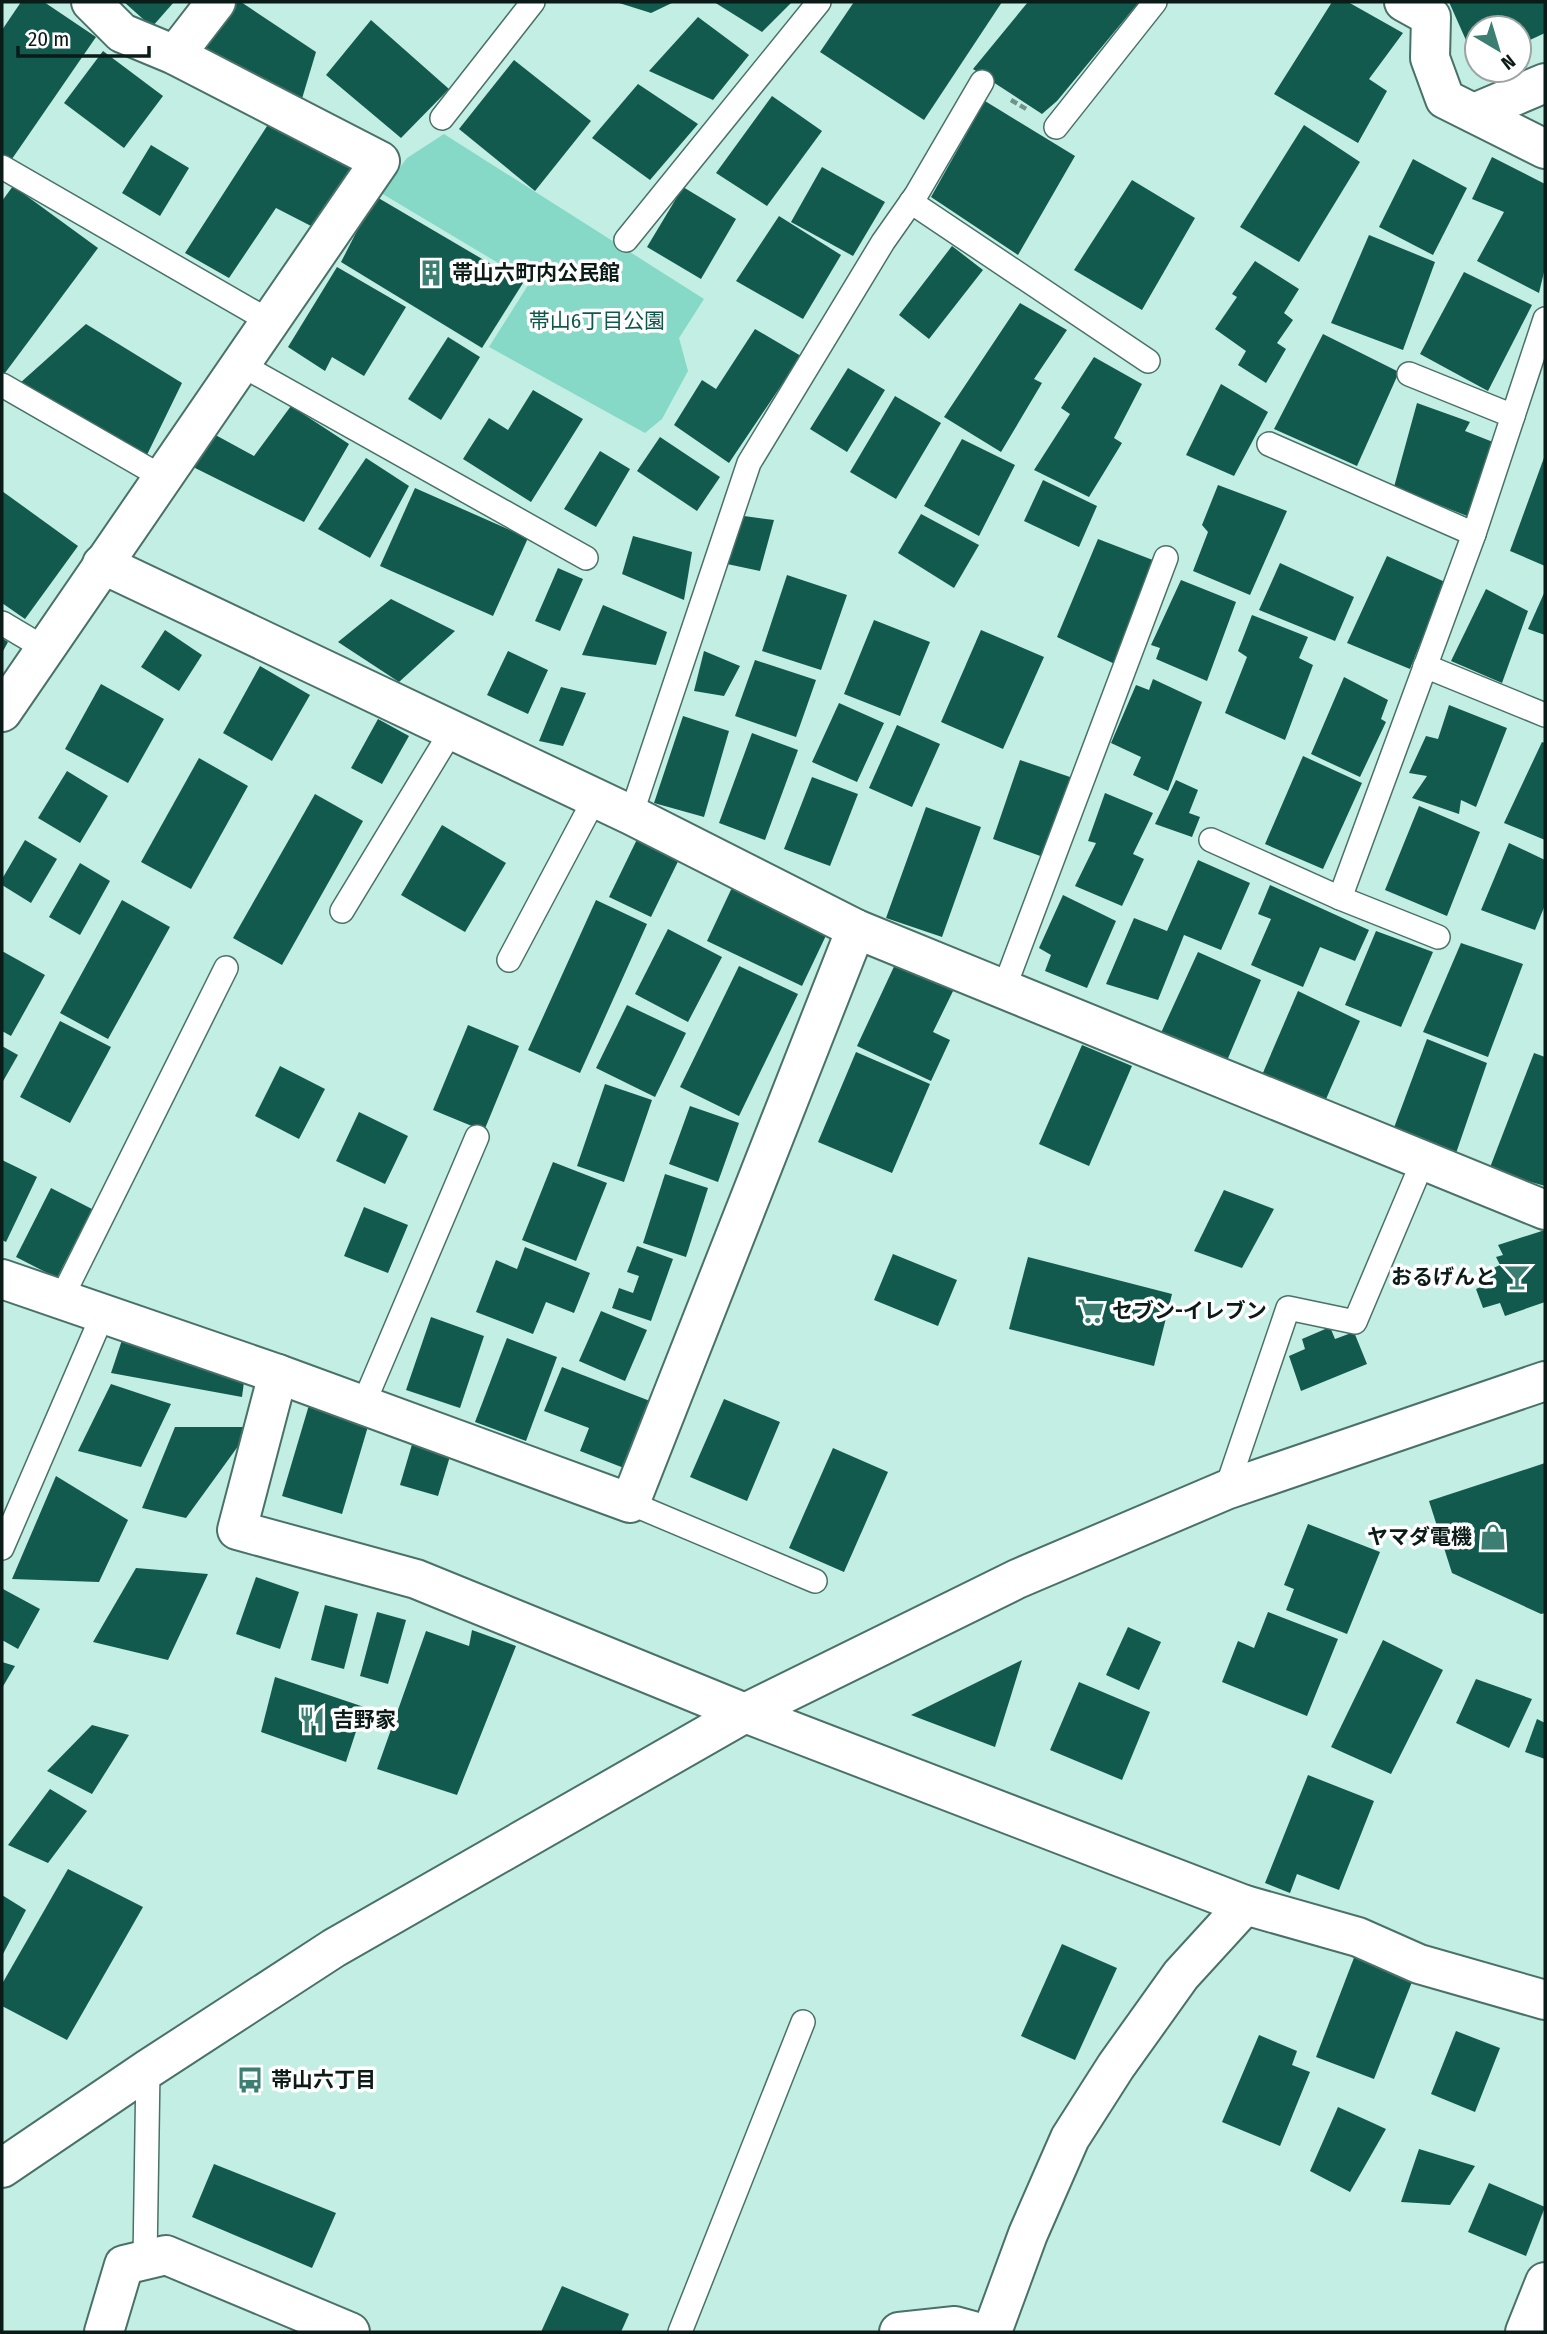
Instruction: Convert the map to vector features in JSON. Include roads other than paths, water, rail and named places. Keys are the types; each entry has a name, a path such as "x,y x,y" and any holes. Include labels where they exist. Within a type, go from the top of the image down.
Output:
{"street":[{"path":"2,712 380,161 175,55 122,33 90,2"},
{"path":"175,55 216,2"},
{"path":"1404,2 1432,17 1430,58 1445,99 1545,149"},
{"path":"1474,113 1545,83"},
{"path":"102,564 631,815 856,929 1545,1210"},
{"path":"2,1279 278,1374 630,1503 856,929"},
{"path":"278,1374 237,1530 416,1579 745,1713 1245,1905 1358,1937 1419,1964 1545,2000"},
{"path":"2,2168 334,1948 745,1713 1017,1579 1226,1490 1545,1381"},
{"path":"992,2332 1028,2234 1070,2138 1116,2066 1181,1975 1245,1905"},
{"path":"104,2332 124,2265 166,2255 350,2332"},
{"path":"1525,2332 1545,2282"},
{"path":"899,2332 955,2326 977,2332"}],"lane":[{"path":"442,118 533,2"},
{"path":"626,240 819,2"},
{"path":"1056,127 1155,2"},
{"path":"631,815 749,463 982,82"},
{"path":"2,167 269,321"},
{"path":"911,202 1147,361"},
{"path":"1340,898 1474,534 1545,319"},
{"path":"240,364 586,558"},
{"path":"1409,374 1513,416"},
{"path":"2,385 162,477"},
{"path":"1269,444 1474,534"},
{"path":"1003,991 1166,558"},
{"path":"2,623 44,648"},
{"path":"1424,666 1545,715"},
{"path":"342,911 452,730"},
{"path":"509,960 595,798"},
{"path":"1211,840 1340,898 1438,937"},
{"path":"61,1299 226,968"},
{"path":"363,1405 477,1137"},
{"path":"1226,1490 1289,1308 1355,1322 1423,1161"},
{"path":"2,1548 103,1314"},
{"path":"630,1503 815,1581"},
{"path":"680,2332 803,2022"},
{"path":"145,2260 148,2069"}],"place":[{"name":"帯山六町内公民館","path":"431,273"},
{"name":"おるげんと","path":"1517,1277"},
{"name":"セブン-イレブン","path":"1091,1311"},
{"name":"ヤマダ電機","path":"1493,1537"},
{"name":"吉野家","path":"312,1720"},
{"name":"帯山六丁目","path":"250,2080"}],"park label":[{"name":"帯山6丁目公園","path":"597,321"}]}
